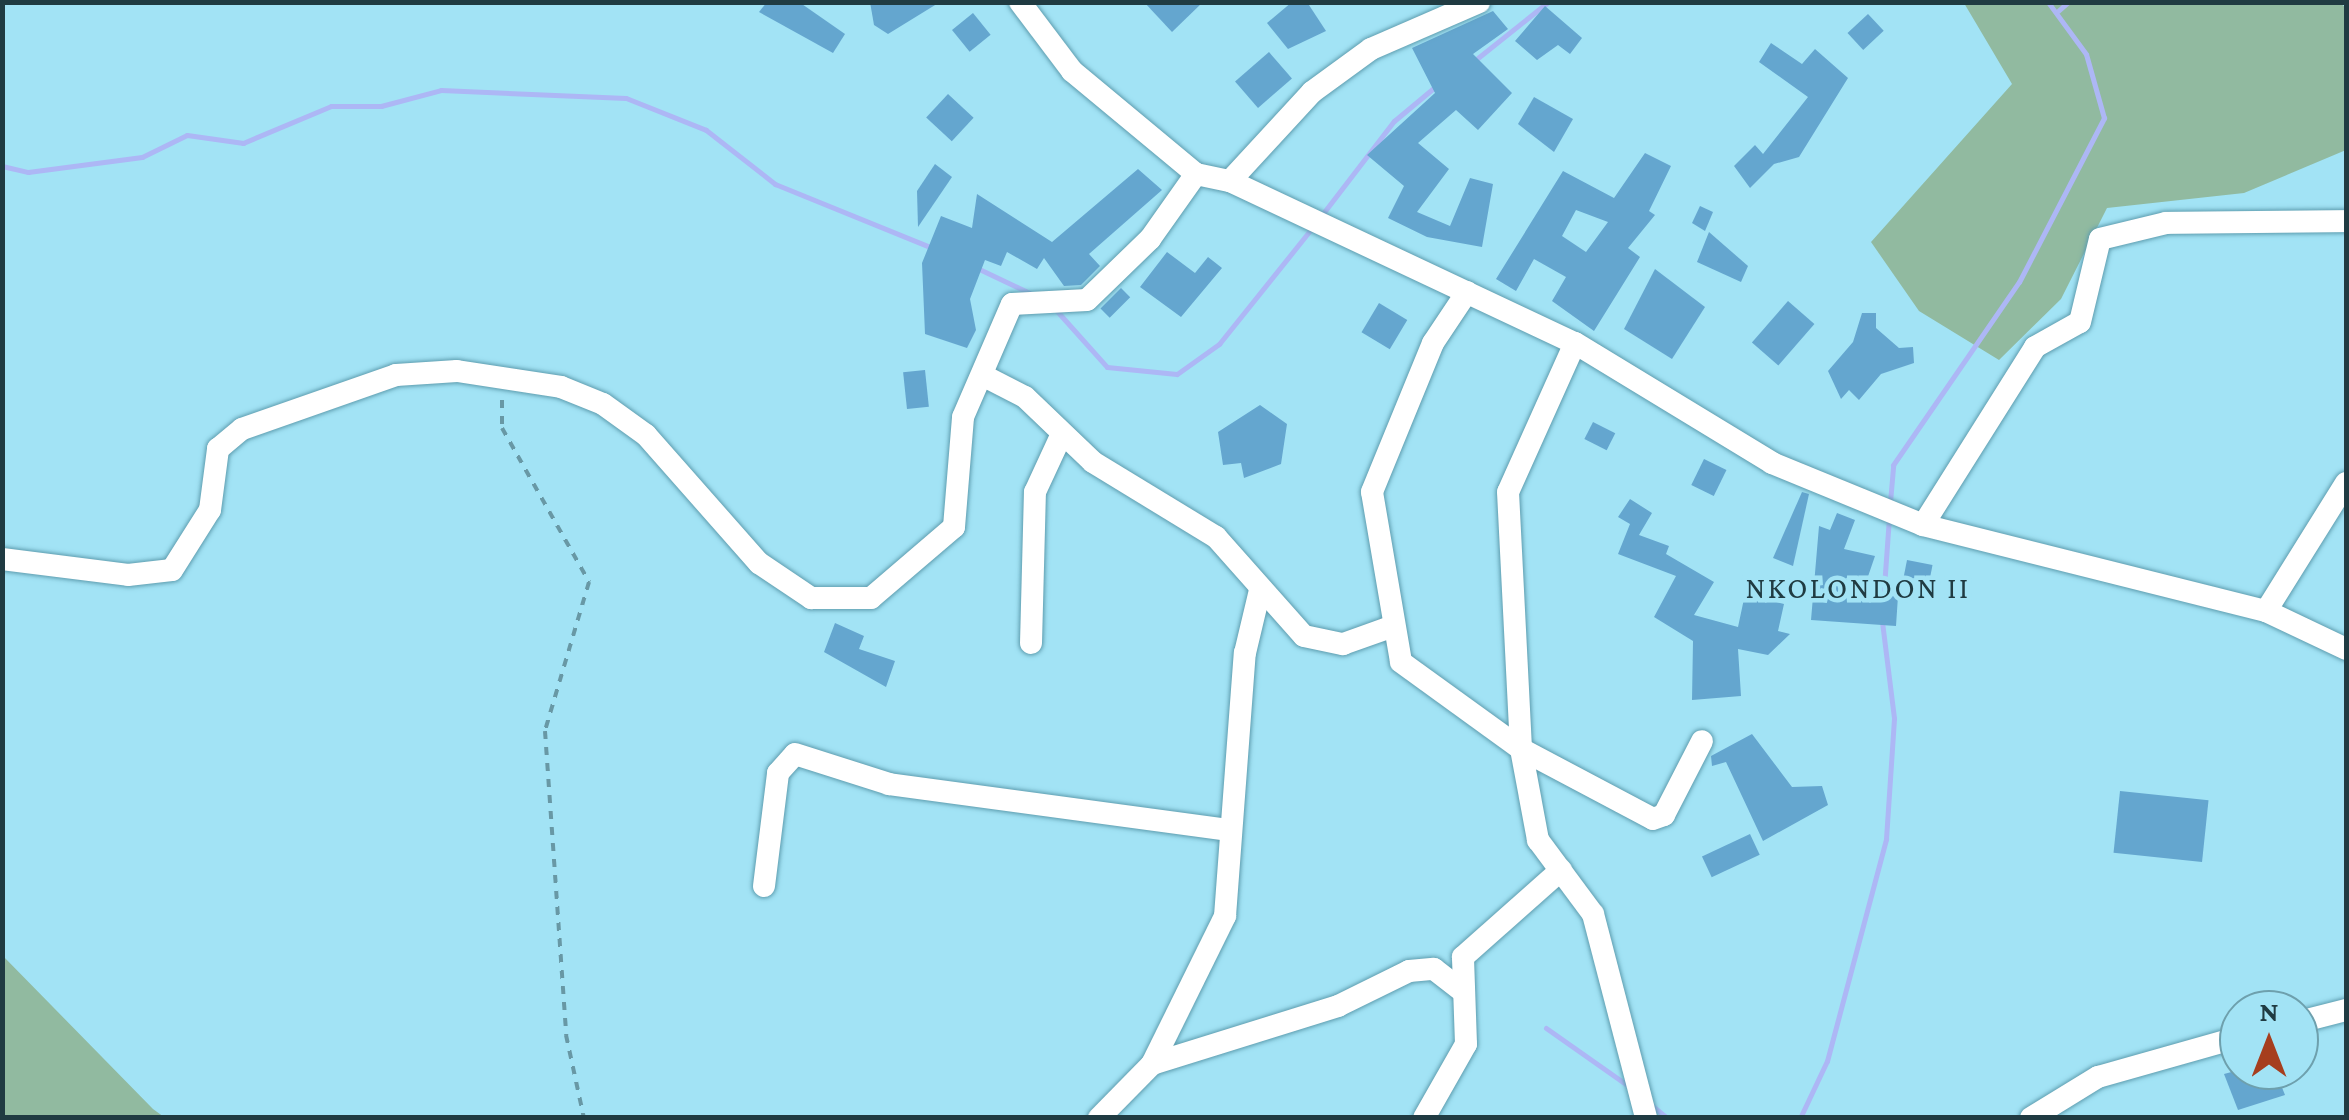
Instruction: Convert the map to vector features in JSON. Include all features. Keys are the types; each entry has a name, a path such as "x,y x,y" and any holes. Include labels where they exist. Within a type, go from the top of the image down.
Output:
{"street":[{"path":"1020,2 1072,71 1196,174 1230,181 1575,343 1734,444 1923,525 2266,611 2346,649"},
{"path":"1230,181 1312,92 1356,60 1479,2"},
{"path":"2,559 128,575 172,570 210,510 218,449 242,429 396,375 522,378 603,404 646,435 758,563 811,598 840,605 889,588 954,527 964,417 1012,304 1087,300 1150,239 1196,174"},
{"path":"1923,525 2035,347 2080,322 2100,238 2166,223 2346,220"},
{"path":"1467,292 1433,343 1372,492 1390,627 1419,681 1522,750 1653,819 1664,815 1702,741"},
{"path":"1575,343 1508,492 1522,750 1538,840 1593,914 1646,1118"},
{"path":"984,376 1026,396 1060,438 1216,537 1260,590 1316,642 1343,644 1390,627"},
{"path":"1031,643 1035,492 1060,438"},
{"path":"2266,611 2346,483"},
{"path":"1099,1118 1152,1064 1225,916 1228,830 1260,590"},
{"path":"764,886 778,773 795,754 889,784 1228,830"},
{"path":"1424,1118 1466,1044 1462,991 1471,943 1561,870"},
{"path":"1152,1064 1338,1006 1409,970 1434,969 1462,991"},
{"path":"2319,1017 2346,1010"},
{"path":"2030,1118 2111,1072 2219,1042"}],"path":[{"path":"522,378 502,400 502,428 589,582 545,731 566,1035 584,1118"}],"green space":[{"path":"2339,2 2346,8 2346,150 2244,193 2107,208 2061,299 1999,360 1919,311 1871,242 2012,84 1964,3"},
{"path":"3,956 153,1109 164,1117 3,1117"}],"building":[{"path":"767,2 799,2 845,34 833,53 759,12"},
{"path":"870,2 940,2 888,34 874,25"},
{"path":"1144,2 1203,2 1172,32"},
{"path":"1292,2 1307,2 1326,31 1288,49 1267,23"},
{"path":"1545,6 1582,38 1570,54 1558,45 1537,60 1515,41"},
{"path":"1493,11 1508,29 1473,54 1512,93 1478,130 1456,110 1418,143 1449,169 1417,212 1450,226 1470,178 1493,184 1482,247 1427,237 1388,218 1404,186 1367,155 1435,93 1412,48"},
{"path":"973,13 991,35 970,52 952,30"},
{"path":"1868,14 1884,31 1863,50 1848,33"},
{"path":"1771,43 1802,64 1815,49 1848,78 1799,157 1774,164 1750,188 1734,166 1755,145 1763,154 1808,97 1759,62"},
{"path":"1269,52 1292,78 1258,108 1235,82"},
{"path":"948,94 974,118 952,141 926,117"},
{"path":"1534,97 1573,119 1554,152 1518,124"},
{"path":"1645,153 1671,166 1649,211 1655,215 1628,248 1640,257 1594,331 1552,301 1566,277 1534,259 1516,291 1496,279 1563,171 1614,198","holes":["1576,210 1608,222 1586,252 1562,236"]},
{"path":"935,164 952,177 918,227 917,191"},
{"path":"1138,169 1162,190 1089,254 1100,266 1081,285 1064,286 1044,258 1037,269 1007,252 1001,266 985,260 970,299 976,330 967,348 925,334 922,263 941,216 972,228 977,194 1052,242"},
{"path":"1700,206 1713,212 1705,231 1692,223"},
{"path":"1709,232 1748,266 1741,282 1697,262"},
{"path":"1167,252 1195,273 1208,257 1222,268 1181,317 1140,287"},
{"path":"1655,269 1705,307 1672,359 1624,329"},
{"path":"1121,288 1130,297 1110,318 1100,309"},
{"path":"1788,301 1814,324 1778,365 1752,343"},
{"path":"1379,303 1407,320 1390,349 1361,332"},
{"path":"1862,313 1876,313 1876,328 1899,348 1913,347 1914,363 1881,374 1859,400 1849,390 1841,399 1828,371 1853,342"},
{"path":"925,370 929,407 907,409 903,372"},
{"path":"1260,405 1287,424 1281,464 1244,478 1241,463 1223,465 1218,432"},
{"path":"1593,422 1615,433 1607,450 1584,439"},
{"path":"1704,459 1726,470 1714,496 1691,485"},
{"path":"1802,492 1809,494 1793,566 1773,558"},
{"path":"1630,499 1652,513 1639,535 1669,546 1666,554 1714,582 1694,615 1738,627 1745,594 1784,604 1778,631 1790,634 1768,655 1738,649 1741,696 1692,700 1693,641 1654,617 1676,576 1618,554 1630,524 1618,517"},
{"path":"1837,513 1855,520 1844,549 1875,556 1862,594 1898,596 1896,626 1811,620 1819,526 1830,530"},
{"path":"1907,560 1933,565 1928,589 1902,584"},
{"path":"835,623 864,636 859,649 895,661 886,687 824,652"},
{"path":"1752,734 1792,787 1822,786 1828,805 1763,841 1726,762 1712,766 1711,756"},
{"path":"2120,791 2209,800 2202,862 2114,853"},
{"path":"1750,834 1760,855 1712,877 1702,856"},
{"path":"2230,1090 2283,1090 2285,1095 2238,1110"}],"waterway":[{"path":"1474,61 1548,2"},
{"path":"1890,502 1893,465 2019,282 2104,118 2086,54 2048,2"},
{"path":"2058,11 2068,2"},
{"path":"1321,216 1394,121 1436,86"},
{"path":"2,166 28,172 142,157 187,135 243,143 331,106 381,106 441,90 626,98 706,130 775,184 935,249"},
{"path":"1056,310 1107,367 1177,374 1219,344 1311,229"},
{"path":"977,268 1030,293"},
{"path":"1883,601 1889,518"},
{"path":"1800,1118 1827,1061 1886,839 1894,718 1882,622"},
{"path":"1546,1028 1630,1087"},
{"path":"1650,1104 1667,1118"}],"district":[{"name":"NKOLONDON II","path":"1858,588"}]}
